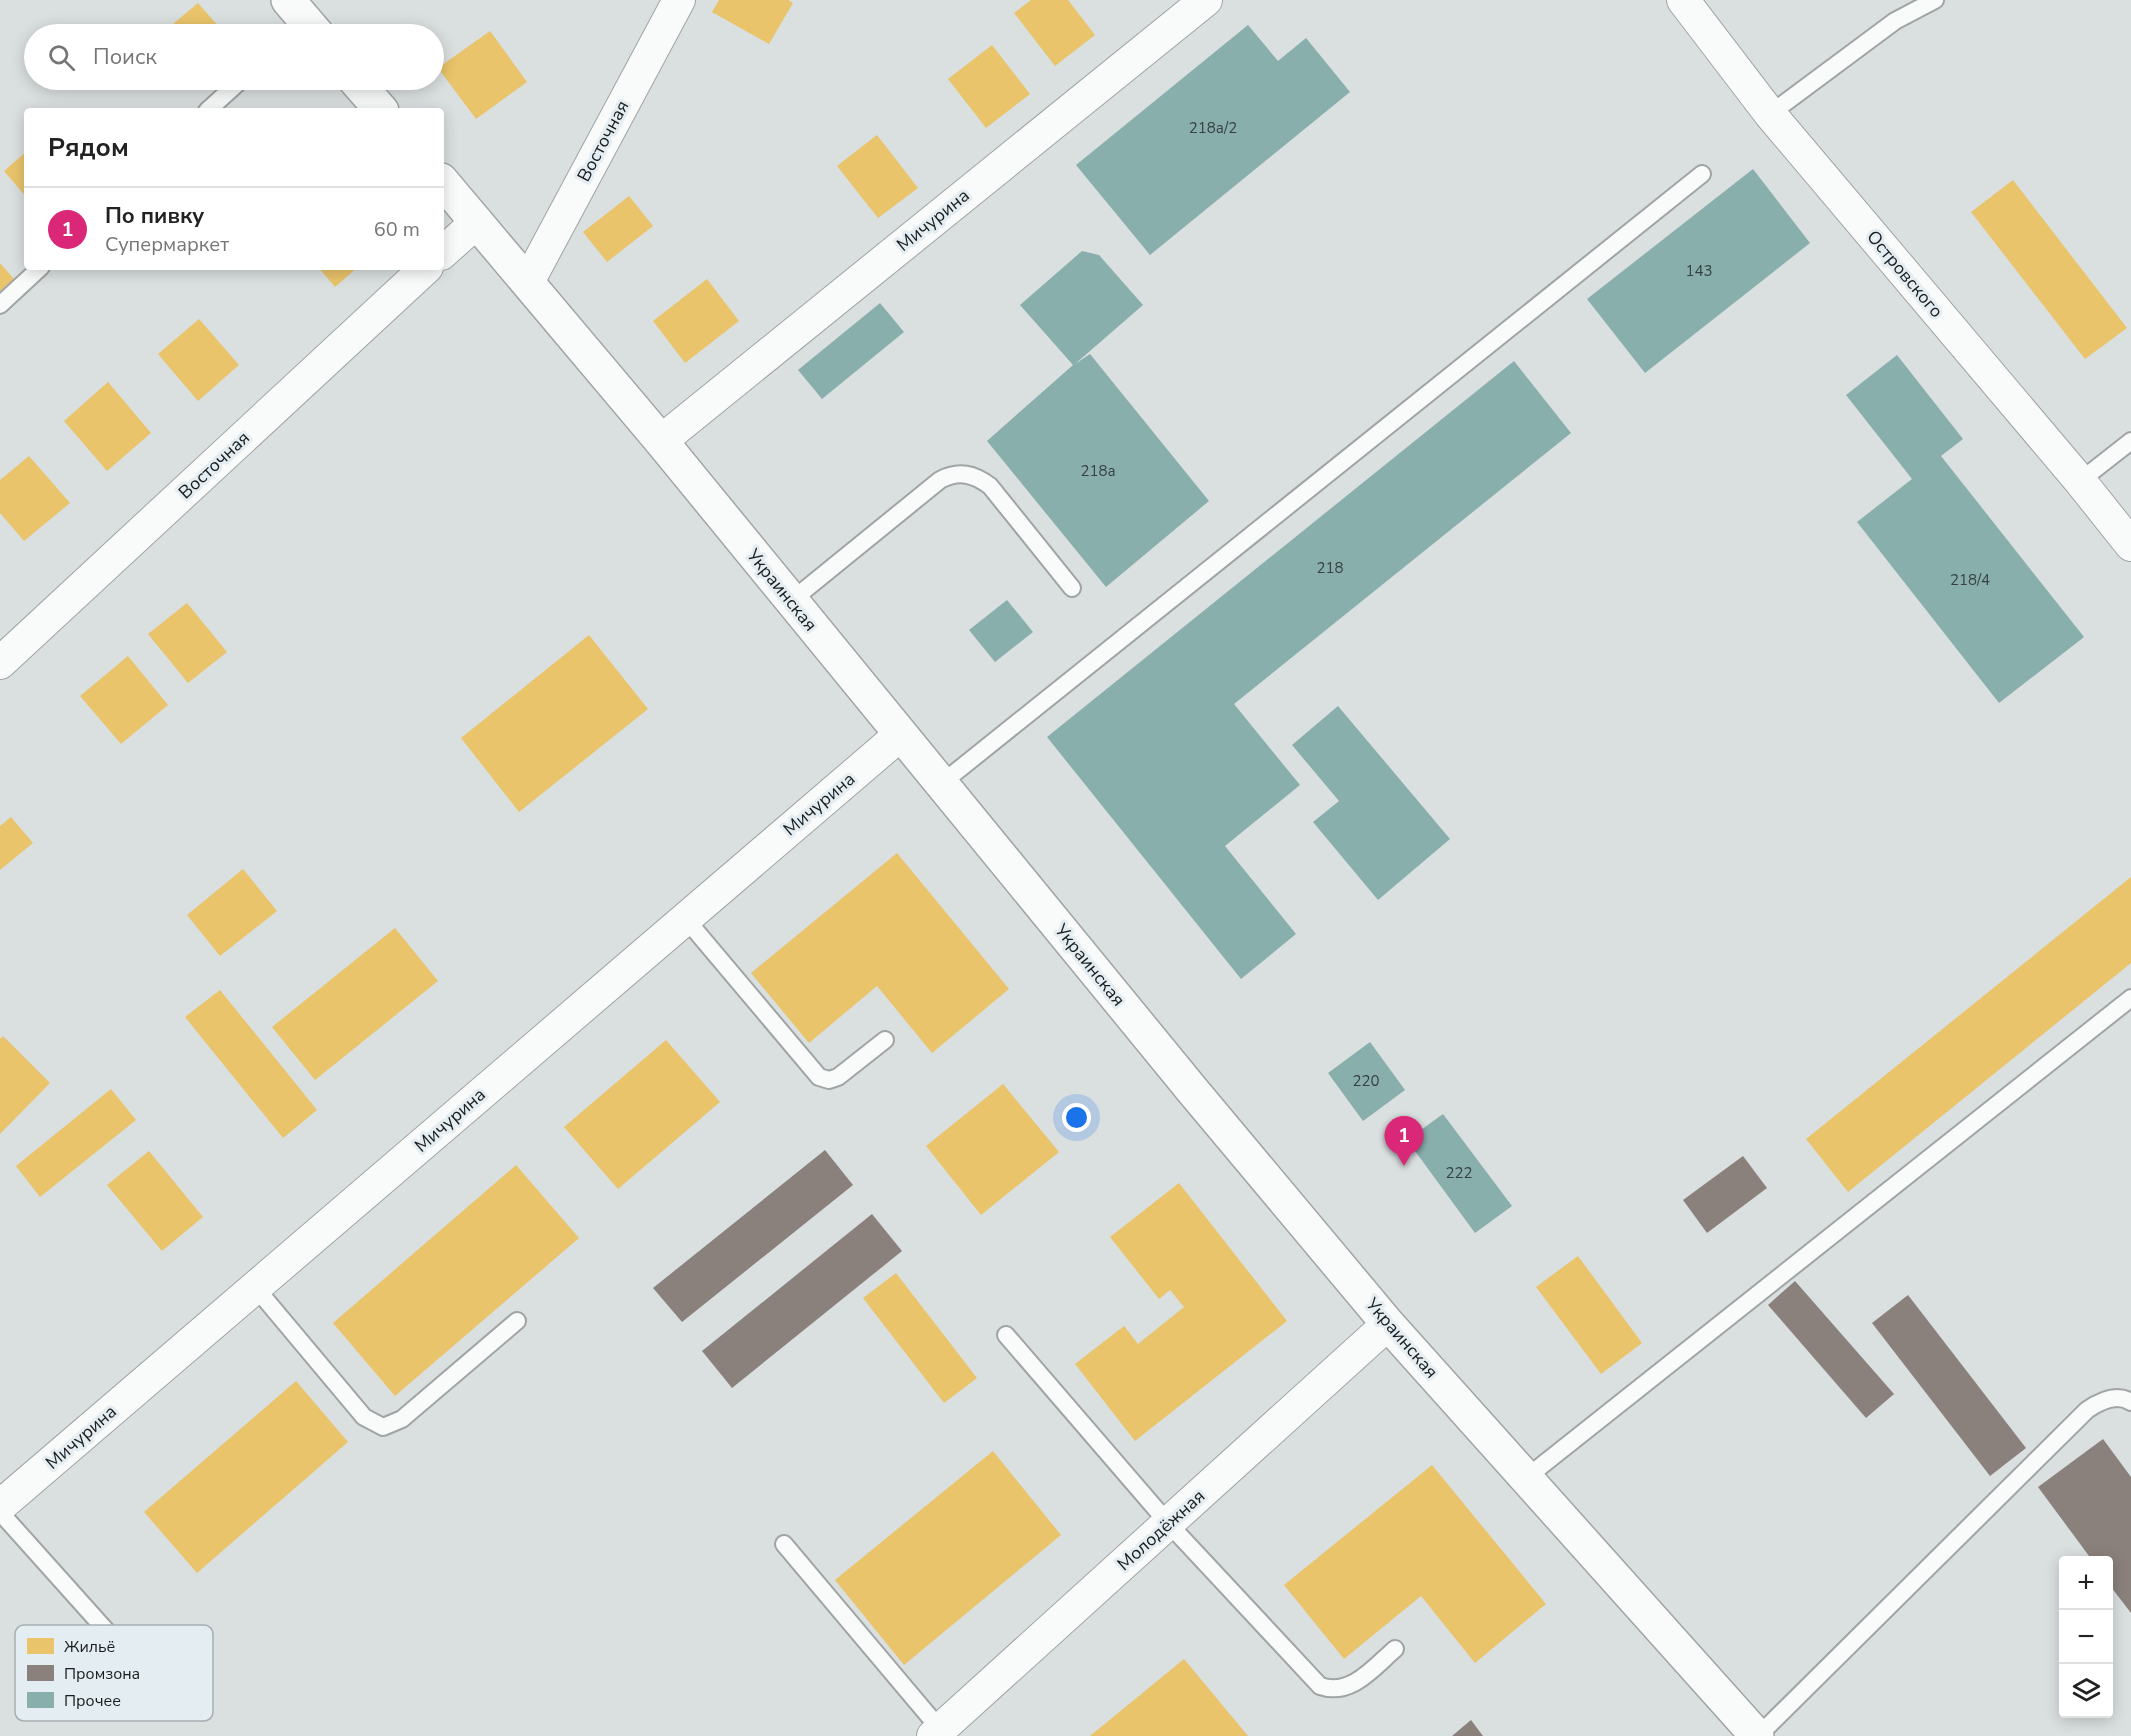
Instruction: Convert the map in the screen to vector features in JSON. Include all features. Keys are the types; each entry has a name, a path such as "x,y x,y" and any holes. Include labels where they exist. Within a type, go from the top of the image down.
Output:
{"street":[{"name":"Восточная","path":"528,282 679,0"},
{"name":"Мичурина","path":"661,441 1206,0"},
{"name":"Островского","path":"1683,0 1770,114 2080,481 2131,545"},
{"path":"364,90 379,108"},
{"name":"Украинская","path":"444,184 661,441 1193,1091 1388,1324 1757,1736"},
{"path":"444,251 477,222"},
{"name":"Восточная","path":"0,663 425,270"},
{"name":"Мичурина","path":"0,1506 900,735"},
{"name":"Молодёжная","path":"939,1734 1388,1324"}],"lane":[{"path":"1770,114 1895,21 1935,0"},
{"path":"210,108 230,90"},
{"path":"942,783 1702,174"},
{"path":"0,305 37,270"},
{"path":"2080,481 2131,441"},
{"path":"791,602 940,480 951,475 963,474 979,478 990,486 1072,588"},
{"path":"686,918 819,1077 829,1080 838,1077 885,1040"},
{"path":"1526,1478 2131,998"},
{"path":"255,1287 364,1417 383,1427 402,1419 517,1321"},
{"path":"1006,1335 1168,1523 1320,1686 1330,1690 1353,1684 1395,1649"},
{"path":"1757,1736 2087,1410 2097,1403 2113,1398 2131,1402"},
{"path":"0,1512 101,1625"},
{"path":"784,1544 939,1734"}],"building: Жильё":[{"path":"719,0 788,0 793,3 769,44 712,12"},
{"path":"1031,0 1068,0 1095,35 1055,66 1014,13"},
{"path":"198,3 216,24 173,24"},
{"path":"490,31 527,82 476,119 444,76 444,64"},
{"path":"992,45 1030,94 986,128 948,79"},
{"path":"877,135 918,188 878,218 837,166"},
{"path":"24,154 24,194 4,171"},
{"path":"2013,180 2127,328 2085,359 1971,212"},
{"path":"629,196 653,226 607,262 583,232"},
{"path":"0,263 14,279 0,291"},
{"path":"321,270 355,270 335,287"},
{"path":"707,279 739,321 685,363 653,321"},
{"path":"199,319 239,365 198,401 158,354"},
{"path":"108,382 151,433 107,471 64,421"},
{"path":"29,456 70,503 24,541 0,513 0,480"},
{"path":"187,603 227,652 188,683 148,634"},
{"path":"589,635 648,709 519,812 461,738"},
{"path":"128,656 168,705 121,744 80,696"},
{"path":"11,817 33,843 0,870 0,826"},
{"path":"897,853 1009,989 932,1053 877,986 809,1043 751,973"},
{"path":"243,869 277,911 220,956 187,915"},
{"path":"2131,877 2131,963 1848,1192 1806,1139"},
{"path":"395,928 438,981 315,1080 272,1027"},
{"path":"220,990 317,1110 283,1138 185,1017"},
{"path":"3,1036 50,1083 0,1134 0,1039"},
{"path":"666,1040 720,1102 618,1189 564,1127"},
{"path":"1003,1084 1059,1152 981,1215 926,1146"},
{"path":"111,1089 136,1120 40,1197 16,1166"},
{"path":"149,1151 203,1217 162,1251 107,1185"},
{"path":"516,1165 579,1238 395,1396 333,1323"},
{"path":"1179,1183 1287,1321 1135,1441 1075,1364 1124,1326 1138,1344 1184,1307 1170,1290 1159,1299 1110,1237"},
{"path":"1578,1256 1642,1343 1601,1374 1536,1287"},
{"path":"896,1273 977,1378 944,1403 863,1298"},
{"path":"296,1381 348,1442 197,1573 144,1512"},
{"path":"993,1451 1061,1535 904,1665 835,1580"},
{"path":"1432,1465 1546,1604 1475,1663 1421,1596 1344,1659 1284,1585"},
{"path":"1184,1659 1248,1736 1090,1736"}],"building: Промзона":[{"path":"825,1150 853,1185 682,1322 653,1288"},
{"path":"1743,1156 1767,1188 1707,1233 1683,1200"},
{"path":"872,1214 902,1251 732,1388 702,1351"},
{"path":"1795,1281 1894,1394 1866,1418 1768,1305"},
{"path":"1908,1295 2026,1448 1990,1476 1872,1323"},
{"path":"2103,1439 2131,1477 2131,1613 2113,1590 2113,1556 2089,1556 2038,1487"},
{"path":"1471,1720 1483,1736 1452,1736"}],"building: Прочее":[{"path":"1248,25 1278,61 1306,38 1350,92 1150,255 1076,165"},
{"path":"1753,169 1810,243 1645,373 1587,299"},
{"path":"1082,251 1099,255 1143,305 1075,364 1090,354 1209,501 1106,587 987,441 1073,365 1020,305"},
{"path":"880,303 904,332 822,399 798,370"},
{"path":"1897,355 1963,439 1941,456 2084,637 1999,703 1857,522 1912,479 1846,395"},
{"path":"1514,361 1571,433 1234,704 1300,785 1225,846 1296,934 1241,979 1047,737"},
{"path":"1007,600 1033,632 995,662 969,630"},
{"path":"1338,706 1450,839 1378,900 1313,822 1339,801 1292,745"},
{"path":"1370,1042 1405,1090 1363,1121 1328,1073"},
{"path":"1443,1114 1512,1206 1475,1233 1407,1140"}],"place":[{"name":"По пивку","path":"1404,1166"}]}
